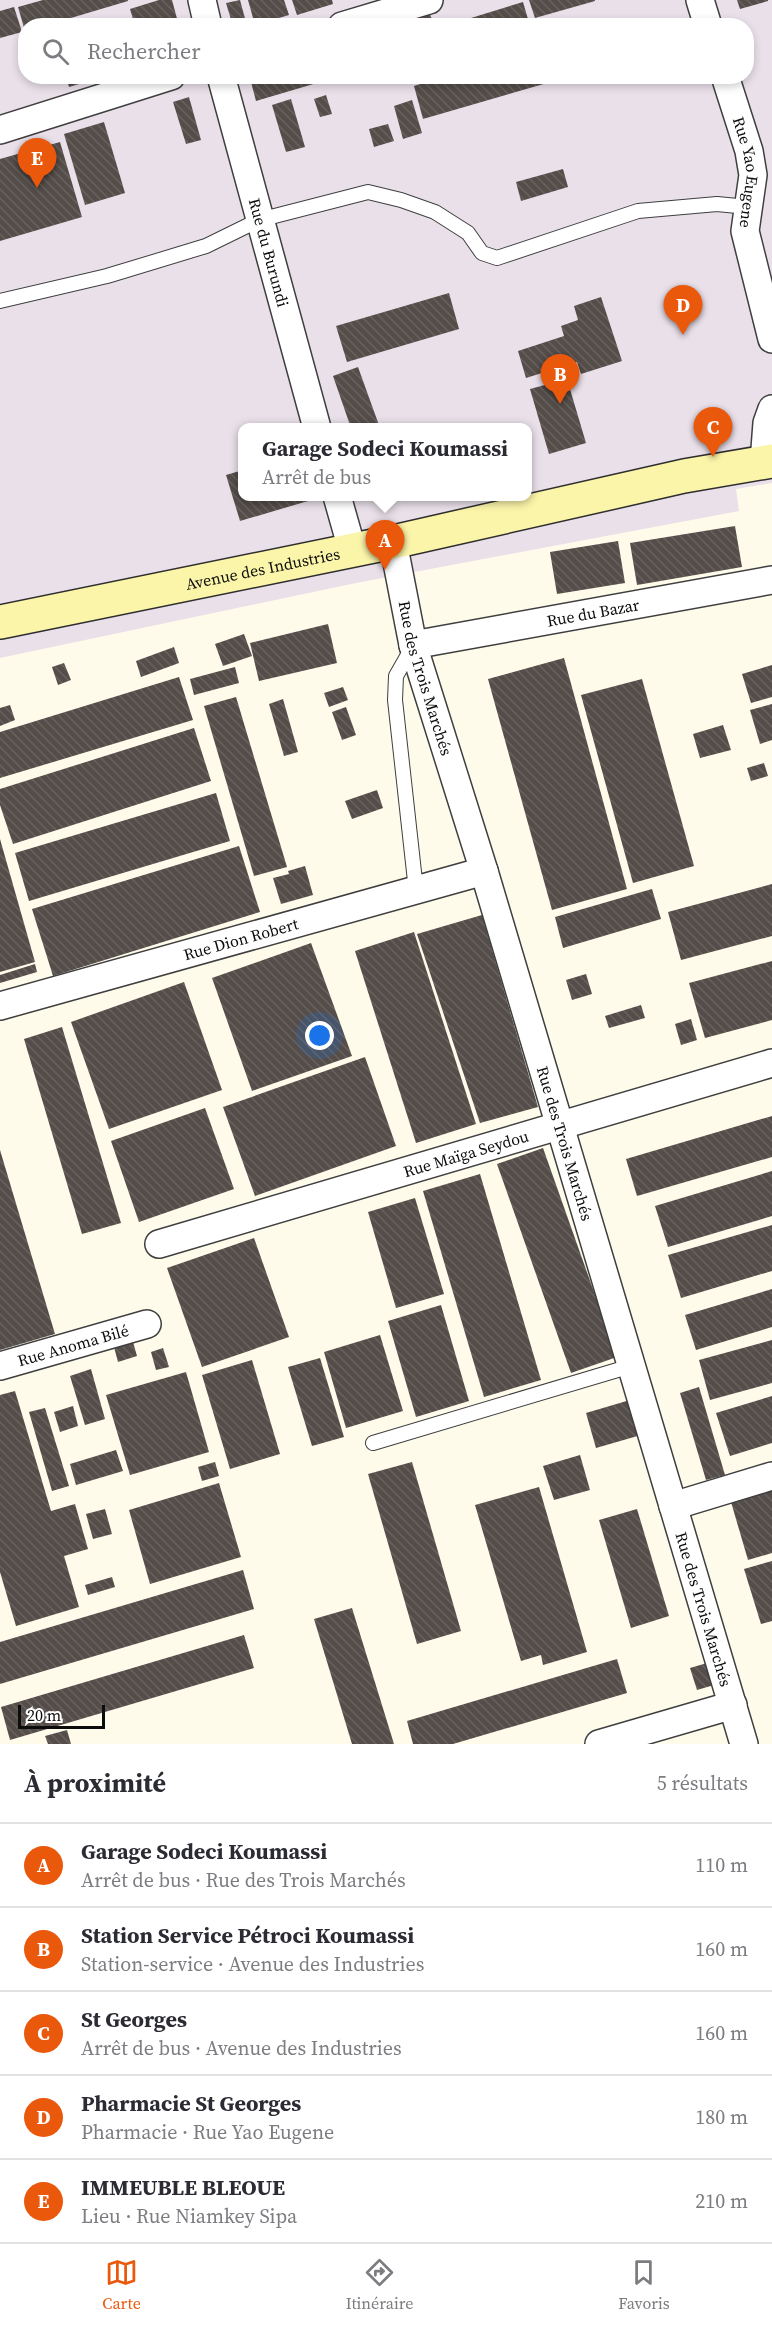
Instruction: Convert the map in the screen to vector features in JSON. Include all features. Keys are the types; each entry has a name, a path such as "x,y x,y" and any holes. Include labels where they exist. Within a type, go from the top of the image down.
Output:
{"street":[{"path":"202,0 206,18"},
{"path":"369,18 429,0"},
{"path":"700,0 706,18"},
{"path":"0,130 146,84"},
{"name":"Rue du Burundi","path":"223,84 316,423"},
{"name":"Rue Yao Eugene","path":"727,84 749,151 753,175 745,231 772,339"},
{"path":"768,461 767,423 772,409"},
{"name":"Avenue des Industries","path":"0,622 393,542 684,476 768,461"},
{"path":"338,501 351,549"},
{"name":"Rue des Trois Marchés","path":"393,542 413,645 484,871 744,1744"},
{"name":"Rue du Bazar","path":"413,645 772,580"},
{"name":"Rue Dion Robert","path":"0,1006 484,871"},
{"name":"Rue Maïga Seydou","path":"159,1244 772,1063"},
{"name":"Rue Anoma Bilé","path":"0,1366 147,1324"},
{"path":"673,1506 772,1476"},
{"path":"599,1744 733,1705"}],"lane":[{"path":"0,301 107,276 206,246 259,220 368,192 435,212 468,233 482,253 497,258 638,211 717,204 748,207"},
{"path":"413,645 396,676 395,700 416,890"},
{"path":"373,1443 631,1365"}],"shaded area":[{"path":"0,0 772,0 772,483 736,489 739,511 356,583 0,658"}],"building":[{"path":"43,0 128,0 71,18 21,18 18,7"},
{"path":"159,0 172,0 177,18 133,18 130,9"},
{"path":"240,0 245,18 231,18 226,3"},
{"path":"248,0 284,0 289,15 279,18 253,18"},
{"path":"292,0 332,0 333,4 297,15"},
{"path":"529,0 595,0 595,1 535,18"},
{"path":"737,0 768,0 768,1 740,9"},
{"path":"523,2 528,18 471,18"},
{"path":"14,7 18,20 18,33 0,38 0,11"},
{"path":"429,11 431,18 405,18"},
{"path":"252,84 313,84 256,101"},
{"path":"420,84 544,84 423,119 414,86"},
{"path":"326,95 332,114 320,117 314,99"},
{"path":"189,97 201,140 186,144 173,102"},
{"path":"291,99 305,147 286,152 272,105"},
{"path":"412,100 422,133 403,139 394,106"},
{"path":"104,122 125,193 85,205 64,134"},
{"path":"388,124 394,141 374,147 369,129"},
{"path":"60,142 82,217 0,241 0,159"},
{"path":"563,169 568,187 521,201 516,182"},
{"path":"449,293 459,329 347,362 336,326"},
{"path":"601,297 622,361 581,374 577,362 526,378 518,351 564,336 561,326 578,320 574,306"},
{"path":"358,367 378,423 349,423 333,376"},
{"path":"567,379 586,443 549,454 530,389"},
{"path":"238,471 238,501 308,501 240,521 226,475"},
{"path":"735,526 742,567 637,585 630,543"},
{"path":"618,541 625,583 557,594 550,552"},
{"path":"328,624 337,663 259,681 250,643"},
{"path":"244,634 252,656 223,666 215,644"},
{"path":"174,647 179,663 141,677 136,661"},
{"path":"564,658 627,889 552,910 488,679"},
{"path":"64,663 71,680 58,685 52,667"},
{"path":"772,665 772,697 751,703 742,674"},
{"path":"235,667 239,683 194,695 190,679"},
{"path":"179,677 193,720 0,778 0,732"},
{"path":"642,679 694,866 633,883 581,695"},
{"path":"343,687 348,700 329,707 324,693"},
{"path":"236,697 287,867 254,876 204,706"},
{"path":"283,699 298,752 284,756 269,704"},
{"path":"772,704 772,740 760,744 750,710"},
{"path":"10,705 15,720 0,726 0,708"},
{"path":"346,707 356,735 342,740 332,712"},
{"path":"723,725 731,750 700,758 693,734"},
{"path":"194,728 211,781 13,844 0,805 0,789"},
{"path":"764,763 768,776 751,781 747,768"},
{"path":"377,790 383,808 352,819 345,801"},
{"path":"216,793 230,841 29,901 15,853"},
{"path":"0,839 35,962 0,972"},
{"path":"239,846 260,912 53,976 32,909"},
{"path":"305,866 313,895 281,904 273,878 289,874 288,871"},
{"path":"772,884 772,936 681,960 668,912"},
{"path":"652,889 661,919 563,948 555,917"},
{"path":"482,915 538,1107 480,1123 417,934"},
{"path":"414,932 476,1124 416,1143 355,951"},
{"path":"311,943 352,1056 252,1091 212,978"},
{"path":"772,961 772,1020 705,1038 689,983"},
{"path":"35,964 37,972 0,983 0,975"},
{"path":"586,974 592,994 572,1000 566,980"},
{"path":"184,982 222,1090 109,1129 71,1022"},
{"path":"641,1005 645,1018 609,1028 605,1016"},
{"path":"691,1019 697,1040 681,1045 675,1024"},
{"path":"62,1027 121,1223 82,1234 24,1039"},
{"path":"365,1057 396,1146 255,1196 223,1107"},
{"path":"205,1108 234,1189 139,1222 111,1141"},
{"path":"772,1116 772,1157 637,1196 626,1159"},
{"path":"543,1148 617,1357 571,1373 497,1164"},
{"path":"0,1150 55,1334 0,1350"},
{"path":"772,1171 772,1216 668,1247 655,1206"},
{"path":"480,1174 541,1380 484,1397 423,1191"},
{"path":"415,1198 444,1294 396,1308 368,1212"},
{"path":"772,1225 772,1271 681,1298 668,1255"},
{"path":"254,1238 289,1337 202,1367 167,1268"},
{"path":"772,1289 772,1327 696,1350 685,1315"},
{"path":"441,1305 469,1401 416,1417 388,1321"},
{"path":"380,1335 403,1411 346,1428 324,1352"},
{"path":"772,1340 772,1383 710,1400 699,1360"},
{"path":"133,1342 137,1356 118,1362 114,1347"},
{"path":"163,1348 169,1367 156,1370 151,1352"},
{"path":"320,1358 344,1437 312,1446 288,1367"},
{"path":"252,1360 280,1454 230,1469 202,1375"},
{"path":"91,1369 105,1419 85,1425 70,1376"},
{"path":"186,1372 209,1452 130,1475 106,1395"},
{"path":"699,1387 725,1475 706,1480 680,1393"},
{"path":"15,1391 51,1511 75,1504 88,1549 64,1556 79,1607 16,1626 0,1572 0,1395"},
{"path":"772,1396 772,1443 730,1456 716,1413"},
{"path":"630,1400 641,1435 596,1448 586,1413"},
{"path":"73,1406 78,1426 60,1432 54,1412"},
{"path":"45,1408 69,1486 52,1491 29,1412"},
{"path":"116,1450 123,1471 76,1485 70,1464"},
{"path":"580,1455 590,1490 554,1500 543,1466"},
{"path":"215,1462 219,1476 202,1481 198,1467"},
{"path":"412,1462 461,1631 417,1644 368,1474"},
{"path":"219,1483 241,1557 150,1584 129,1510"},
{"path":"539,1487 587,1652 543,1665 541,1655 521,1661 475,1505"},
{"path":"772,1490 772,1553 748,1560 731,1502"},
{"path":"105,1509 112,1534 93,1539 86,1514"},
{"path":"637,1509 669,1616 631,1628 599,1520"},
{"path":"772,1561 772,1621 761,1624 744,1569"},
{"path":"243,1570 254,1609 0,1684 0,1642"},
{"path":"112,1577 115,1587 88,1595 85,1585"},
{"path":"352,1608 394,1744 352,1744 314,1619"},
{"path":"244,1635 254,1668 10,1740 1,1707"},
{"path":"617,1659 627,1693 453,1744 413,1744 407,1721"},
{"path":"707,1663 714,1685 697,1690 690,1668"},
{"path":"67,1730 71,1744 48,1744 45,1736"}],"place":[{"name":"IMMEUBLE BLEOUE","path":"37,188"},
{"name":"Pharmacie St Georges","path":"683,335"},
{"name":"Station Service Pétroci Koumassi","path":"560,404"},
{"name":"St Georges","path":"713,457"},
{"name":"Garage Sodeci Koumassi","path":"385,570"}]}
